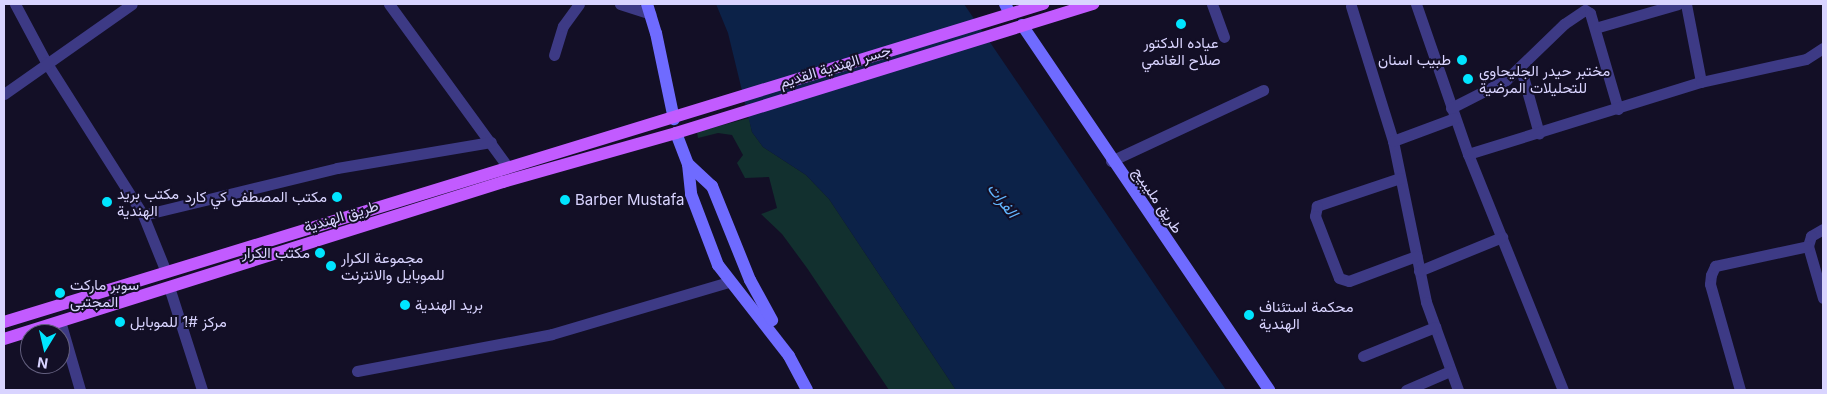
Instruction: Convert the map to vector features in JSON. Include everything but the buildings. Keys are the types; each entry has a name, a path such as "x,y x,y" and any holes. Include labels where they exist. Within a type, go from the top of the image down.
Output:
{"main road":[{"name":"جسر الهندية القديم","path":"679,117 984,22 1008,9 1043,4"},
{"name":"جسر الهندية القديم","path":"689,128 1094,4"},
{"name":"طريق الهندية","path":"4,322 508,167 679,117"},
{"name":"طريق الهندية","path":"4,339 503,182 689,128"}],"street":[{"path":"15,4 46,62 143,215 166,272"},
{"path":"4,94 46,62 132,4"},
{"path":"389,4 508,167"},
{"path":"554,55 563,26 579,4"},
{"path":"620,4 648,9 679,117"},
{"path":"1212,4 1224,36"},
{"path":"1416,4 1468,154 1563,390"},
{"path":"1595,28 1678,4"},
{"path":"1686,4 1701,82"},
{"path":"1351,6 1393,141 1419,271 1435,326 1458,390"},
{"path":"1393,141 1453,113 1521,69 1578,12 1590,13 1618,109"},
{"name":"طريق مليبيج","path":"1022,25 1111,161 1269,390"},
{"path":"1468,154 1539,134 1701,82 1806,59 1823,48"},
{"path":"1521,69 1539,134"},
{"path":"1111,161 1264,90"},
{"path":"676,133 688,164 691,194 718,265 729,282 756,310 789,356"},
{"path":"143,215 337,168 491,142"},
{"path":"688,164 712,186 750,280 807,390"},
{"path":"1400,178 1317,206 1315,216 1339,278 1349,281 1416,256"},
{"path":"1823,229 1811,236 1808,246 1823,298"},
{"path":"1419,271 1502,238"},
{"path":"1740,390 1710,284 1710,275 1715,266 1808,246"},
{"path":"357,371 552,334 729,282"},
{"path":"169,287 202,390"},
{"path":"60,322 80,390"},
{"path":"1363,356 1435,326"},
{"path":"1406,390 1450,371"}],"green space":[{"path":"749,118 752,132 763,147 806,175 829,199 956,390 889,390 807,268 782,234 761,214 777,208 769,177 745,178 737,163 743,155 732,135 718,133 698,138 697,132"}],"water":[{"name":"الفرات","path":"716,4 964,4 1226,390 956,390 829,199 806,175 763,147 752,132 728,33"}],"place":[{"name":"عياده الدكتور صلاح الغانمي","path":"1181,24"},
{"name":"طبيب اسنان","path":"1462,60"},
{"name":"مختبر حيدر الجليحاوي للتحليلات المرضية","path":"1468,79"},
{"name":"مكتب المصطفى كي كارد","path":"337,197"},
{"name":"Barber Mustafa","path":"565,200"},
{"name":"مكتب بريد الهندية","path":"107,202"},
{"name":"مكتب الكرار","path":"320,253"},
{"name":"مجموعة الكرار للموبايل والانترنت","path":"331,266"},
{"name":"سوبر ماركت المجتبى","path":"60,293"},
{"name":"بريد الهندية","path":"405,305"},
{"name":"محكمة استئناف الهندية","path":"1249,315"},
{"name":"مركز #1 للموبايل","path":"120,322"}]}
